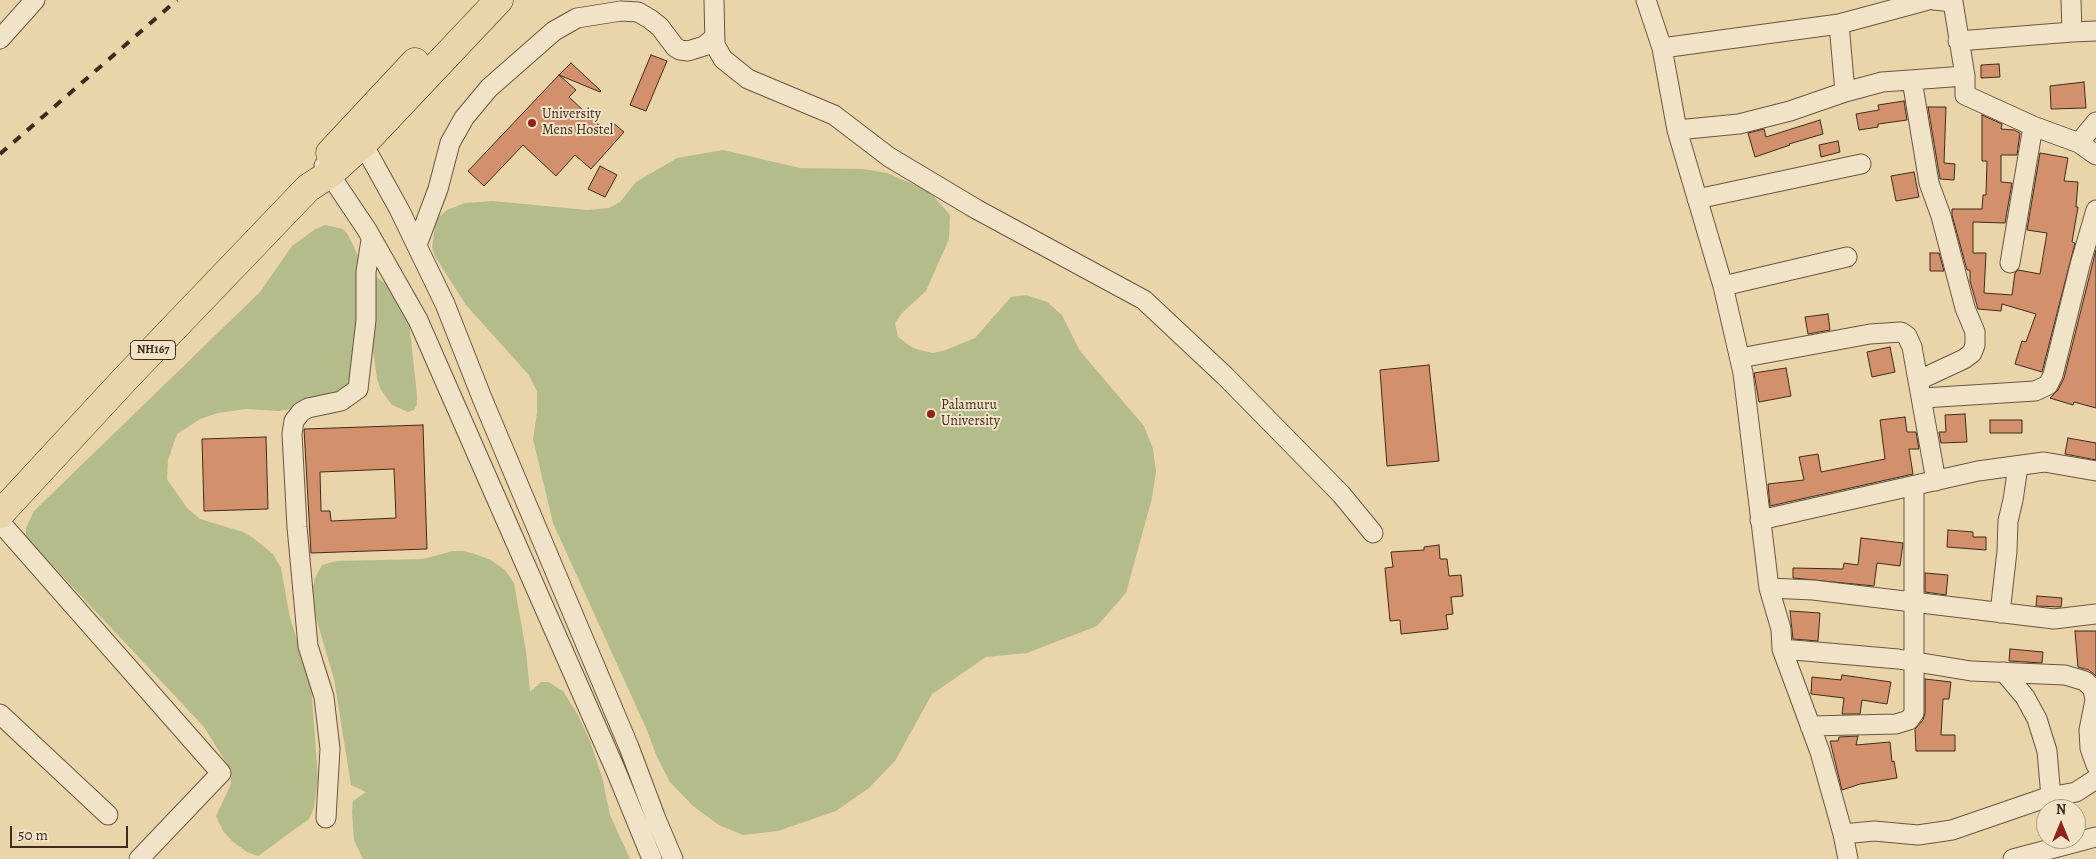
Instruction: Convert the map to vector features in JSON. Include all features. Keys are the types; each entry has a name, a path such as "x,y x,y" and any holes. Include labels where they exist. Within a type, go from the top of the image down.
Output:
{"highway":[{"name":"NH167","path":"356,138 474,0"},
{"name":"NH167","path":"0,514 326,168 499,0"}],"street":[{"path":"0,40 35,0"},
{"path":"714,0 715,45 723,59 748,79 834,115 888,157 904,167 976,209 1144,300 1225,376 1334,487 1373,533"},
{"path":"1646,0 1662,48 1677,130 1723,286 1740,358 1769,588 1781,629 1782,649 1820,752 1848,859"},
{"path":"1662,48 1839,24 1928,0"},
{"path":"1934,0 1953,2 1965,76 1965,95 2033,126 2079,143 2096,155"},
{"path":"2070,0 2072,32"},
{"path":"417,245 438,189 450,143 464,118 489,88 554,31 577,18 620,11 638,12 650,19 660,26 675,47 680,50 688,51 704,46 714,38"},
{"path":"1839,24 1845,92"},
{"path":"1958,41 2096,30"},
{"path":"1677,130 1739,124 1790,111 1845,92 1882,82 1965,76"},
{"path":"1912,80 1929,183 1941,216 1965,308 1975,332 1975,345 1972,353 1964,359 1919,380"},
{"path":"2079,143 2096,122"},
{"path":"2010,263 2033,126"},
{"path":"356,138 417,245 445,304 482,398 629,746 673,859"},
{"path":"1697,199 1861,164"},
{"path":"326,168 418,320 616,771 652,859"},
{"path":"1923,398 2035,391 2048,385 2053,375 2096,210"},
{"path":"326,818 330,749 324,697 308,646 297,527 292,434 294,421 301,412 308,408 342,401 358,389 366,320 366,272 371,240"},
{"path":"1723,286 1847,257"},
{"path":"1740,358 1870,334 1901,332 1907,336 1912,347 1923,398 1936,480"},
{"path":"456,408 482,398"},
{"path":"1760,520 1978,471 2044,462 2096,471"},
{"path":"2000,613 2007,551 2008,522 2014,500 2018,466"},
{"path":"1810,726 1896,724 1909,720 1914,713 1914,486"},
{"path":"0,522 221,773 139,859"},
{"path":"1769,588 1813,590 2054,619 2096,614"},
{"path":"1782,649 1913,661 1971,671 2065,675 2085,681 2093,689 2095,700 2089,730 2090,748 2096,765"},
{"path":"2004,672 2025,697 2037,719 2047,751 2051,797"},
{"path":"0,714 108,815"},
{"path":"1843,834 1874,831 1918,835 1952,830 2051,797 2076,792 2096,779"},
{"path":"2013,859 2096,837"}],"green space":[{"path":"723,150 800,168 863,169 887,173 929,191 950,215 949,239 926,291 902,313 895,323 898,337 913,348 924,351 933,353 946,350 975,338 1011,297 1026,295 1047,302 1062,315 1080,351 1144,426 1153,449 1156,471 1152,498 1126,593 1097,626 1027,653 986,657 932,694 895,761 869,788 836,811 778,831 743,835 719,825 693,806 670,782 657,757 646,728 553,523 533,439 537,413 537,391 528,374 466,305 436,258 432,248 436,219 447,210 465,203 493,201 587,210 609,208 620,202 636,182 677,158"},
{"path":"325,225 343,229 348,235 364,268 396,291 409,321 417,395 417,404 414,410 408,412 392,405 381,390 377,379 373,350 365,346 353,371 345,401 279,411 246,409 218,413 200,419 177,434 168,460 167,479 187,508 200,519 243,532 273,554 281,568 290,618 311,684 318,779 314,808 309,819 258,856 247,852 232,841 223,831 216,816 231,784 230,769 204,727 26,537 26,528 34,511 260,292 292,246 314,230"},
{"path":"453,551 463,551 491,560 505,570 514,583 526,651 530,692 541,682 548,682 563,691 578,715 590,741 602,777 610,815 630,859 363,859 354,840 352,811 353,801 366,792 351,785 334,679 315,614 312,592 315,578 322,565 336,561 423,559"}],"building":[{"path":"651,55 667,61 646,111 630,105"},
{"path":"571,63 601,91 559,75"},
{"path":"1999,64 2000,77 1981,78 1981,65"},
{"name":"University Mens Hostel","path":"559,75 576,90 569,97 605,131 612,122 624,132 591,169 575,155 556,176 523,145 484,186 468,171"},
{"path":"2084,82 2086,108 2051,109 2050,86"},
{"path":"1904,101 1907,120 1878,124 1878,127 1859,130 1856,114 1879,110 1878,105"},
{"path":"1928,107 1946,107 1944,163 1955,164 1954,180 1940,179"},
{"path":"1982,115 2002,124 2001,129 2014,130 2020,133 2017,155 2001,155 2001,182 2012,183 2005,223 1973,222 1973,253 1986,253 1984,293 2012,295 2015,273 2018,270 2040,274 2047,233 2027,230 2040,153 2068,158 2064,181 2078,182 2076,207 2078,207 2072,242 2075,243 2042,372 2015,364 2022,341 2026,342 2036,314 2002,304 2001,311 1978,309 1970,281 1970,270 1967,270 1952,215 1952,209 1982,209 1983,195 1986,195 1987,161 1982,161"},
{"path":"1820,120 1823,134 1755,157 1748,133 1764,129 1766,137"},
{"path":"1838,141 1840,152 1821,157 1819,145"},
{"path":"600,166 617,175 605,197 588,189"},
{"path":"1914,172 1919,197 1896,201 1891,176"},
{"path":"2096,250 2096,408 2074,402 2073,405 2050,398 2058,390 2064,378"},
{"path":"1930,253 1939,253 1944,271 1930,271"},
{"path":"1828,314 1830,330 1808,334 1805,317"},
{"path":"1890,347 1895,372 1872,377 1867,352"},
{"path":"1429,365 1439,461 1387,466 1380,370"},
{"path":"1786,368 1791,396 1759,402 1754,373"},
{"path":"1965,414 1967,442 1941,443 1939,432 1946,432 1945,415"},
{"path":"1905,417 1907,432 1916,432 1919,449 1909,449 1913,474 1770,506 1768,484 1804,480 1799,457 1818,454 1821,472 1885,459 1880,420"},
{"path":"1990,420 2022,420 2022,433 1990,433"},
{"path":"423,425 427,549 311,553 304,429","holes":["394,469 396,518 331,521 330,511 321,511 320,472"]},
{"path":"266,437 268,509 204,511 202,439"},
{"path":"2068,438 2096,443 2096,460 2065,454"},
{"path":"1948,530 1973,532 1973,537 1986,537 1986,550 1947,547"},
{"path":"1861,538 1903,543 1900,566 1877,563 1874,586 1793,578 1793,568 1843,569 1844,563 1858,565"},
{"path":"1439,545 1440,559 1447,559 1449,576 1461,575 1463,596 1451,597 1453,614 1446,615 1448,629 1401,634 1400,620 1390,621 1385,568 1393,567 1391,552 1424,550 1424,547"},
{"path":"1925,573 1948,575 1946,595 1925,592"},
{"path":"2037,596 2062,598 2061,607 2036,606"},
{"path":"1790,611 1820,613 1818,641 1793,639"},
{"path":"2075,631 2096,631 2096,676 2089,670 2078,667"},
{"path":"2010,649 2043,652 2042,663 2009,661"},
{"path":"1842,675 1891,682 1887,704 1862,700 1860,714 1842,714 1844,698 1811,694 1812,677 1841,680"},
{"path":"1925,679 1951,682 1949,699 1943,699 1941,735 1955,735 1955,751 1916,751 1915,729 1923,720 1925,713"},
{"path":"1858,736 1856,745 1890,742 1892,762 1894,761 1897,778 1860,784 1842,790 1830,741 1838,741 1839,737"}],"railway":[{"path":"0,154 177,0"}],"place":[{"name":"University Mens Hostel","path":"532,123"},
{"name":"Palamuru University","path":"931,414"}]}
